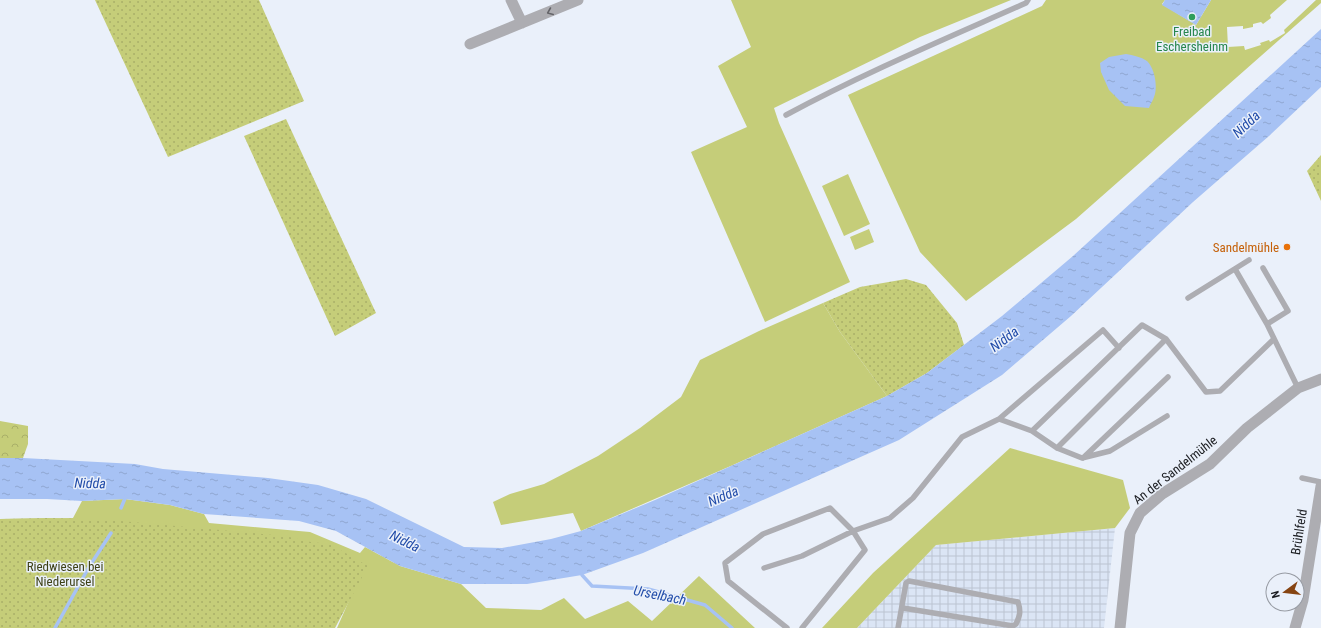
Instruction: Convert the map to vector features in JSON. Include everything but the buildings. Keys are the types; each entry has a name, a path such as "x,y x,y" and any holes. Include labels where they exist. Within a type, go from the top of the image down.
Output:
{"street":[{"path":"511,0 522,23"},
{"path":"470,44 578,0"},
{"name":"An der Sandelmühle","path":"1120,628 1130,533 1140,513 1162,494 1210,464 1247,428 1298,388 1321,378"},
{"name":"Brühlfeld","path":"1295,628 1303,600 1321,486"}],"lane":[{"path":"786,115 830,92 1026,3 1028,0"},
{"path":"1188,298 1248,260"},
{"path":"1263,268 1288,311 1267,324"},
{"path":"1235,269 1267,324 1298,388"},
{"path":"1032,431 1142,325 1166,339 1206,392 1220,391 1274,339"},
{"path":"764,568 802,556 853,531 890,518 913,498 962,436 999,419 1103,330 1119,348"},
{"path":"1057,448 1166,339"},
{"path":"1082,458 1168,377"},
{"path":"999,419 1032,431 1057,448 1082,458 1110,451 1167,416"},
{"path":"1302,478 1321,482"},
{"path":"787,628 728,581 724,563 763,534 830,508 853,531 865,550 802,628"},
{"path":"898,628 903,608 906,583 909,581 1018,602 1020,609 1019,618 1013,626 903,608"}],"shaded area":[{"path":"1115,528 1104,628 857,628 936,545"}],"green space":[{"path":"95,0 259,0 304,101 168,157"},
{"path":"731,0 1011,0 920,37 774,108 779,123 850,282 765,322 691,152 747,127 718,66 751,47"},
{"path":"1046,0 1165,0 1162,4 1196,25 1211,0 1287,0 1270,15 1271,18 1263,24 1261,22 1253,24 1253,27 1243,29 1243,26 1227,27 1228,47 1244,46 1245,50 1261,45 1260,43 1269,40 1270,42 1285,33 1284,30 1316,0 1321,0 1321,3 1076,219 966,301 920,252 848,95 1042,6"},
{"path":"286,119 376,313 335,336 244,136"},
{"path":"1321,155 1321,201 1307,171"},
{"path":"848,174 870,224 844,236 822,186"},
{"path":"869,229 874,242 855,250 850,237"},
{"path":"906,279 926,285 957,323 964,345 927,373 887,396 840,332 823,303 860,287"},
{"path":"823,303 840,332 887,396 581,531 573,513 501,525 493,502 510,494 544,484 598,456 640,428 681,397 700,360 759,331"},
{"path":"0,421 28,426 28,444 23,458 0,458"},
{"path":"1010,448 1123,480 1130,508 1115,528 936,545 857,628 822,628 873,573"},
{"name":"Riedwiesen bei Niederursel","path":"125,499 170,505 204,514 209,523 310,532 360,553 365,547 400,566 461,584 486,608 541,610 564,598 585,619 628,601 652,621 699,576 755,628 337,628 359,578 0,628 0,519 73,518 82,501"},
{"name":"Riedwiesen bei Niederursel","path":"48,518 110,520 285,536 311,542 330,544 368,566 335,628 0,628 0,519"}],"water":[{"name":"Freibad Eschersheinm","path":"1165,0 1211,0 1196,25 1162,5"},
{"name":"Nidda","path":"1321,29 1321,87 1269,136 1193,202 1071,316 1002,375 899,440 643,553 582,575 527,584 461,584 400,566 336,531 299,521 204,514 170,505 125,499 82,501 0,499 0,458 135,464 163,469 268,478 318,485 366,499 464,547 502,548 551,539 581,531 655,500 887,396 927,373 1002,316 1073,256"},
{"path":"1126,54 1137,56 1147,61 1154,73 1156,88 1154,98 1149,108 1125,106 1109,90 1101,72 1100,63 1109,57"}],"waterway":[{"path":"121,508 126,496"},
{"path":"55,628 89,567 111,533"},
{"name":"Urselbach","path":"581,572 592,586 648,589 705,605 732,628"}],"place":[{"name":"Freibad Eschersheinm","path":"1192,17"},
{"name":"Sandelmühle","path":"1287,247"}]}
